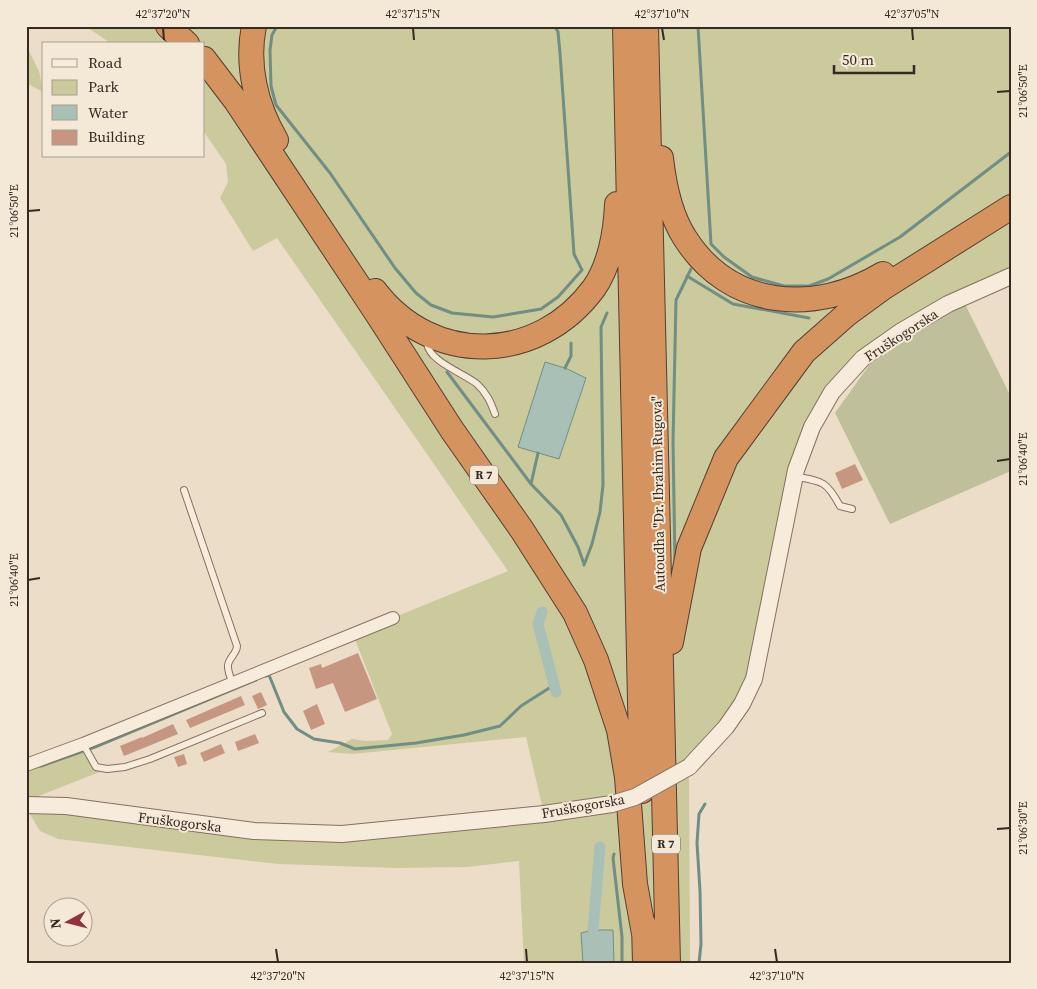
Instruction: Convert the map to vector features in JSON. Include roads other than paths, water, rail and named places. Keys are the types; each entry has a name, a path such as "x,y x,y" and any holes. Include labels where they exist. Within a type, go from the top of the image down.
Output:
{"highway":[{"path":"168,26 185,42"},
{"path":"254,26 251,56 253,81 259,102 271,130 319,210 382,300 415,327 431,335 450,342 490,347 534,338 576,309 595,286 608,258 617,216 626,58"},
{"path":"625,26 645,939"},
{"path":"648,26 662,172 668,200 684,237 696,254 726,280 746,290 766,297 790,300 832,296 856,288 957,229 1011,192"},
{"name":"Autoudha \"Dr. Ibrahim Rugova\"","path":"648,26 668,963"},
{"name":"R 7","path":"205,61 236,101 452,430 522,530 575,613 596,660 619,730 627,777 635,884 645,939 645,963"},
{"path":"664,726 671,642 689,548 726,458 804,352 840,320 884,287 1011,207"}],"street":[{"name":"Fruškogorska","path":"26,805 66,806 254,831 342,834 544,814 612,804 635,796 689,767 726,727 742,704 754,679 796,470 812,427 832,392 863,358 900,332 948,304 1011,276"},
{"path":"26,765 83,744 393,618"}],"lane":[{"path":"431,335 427,343 430,352 437,360 477,384 487,395 496,414"},
{"path":"796,476 817,480 830,488 840,506 852,509"},
{"path":"184,490 237,646 237,652 229,662 228,667 232,683"},
{"path":"83,744 96,767 107,769 125,767 180,747 262,713"}],"water":[{"path":"545,362 565,368 586,378 559,459 518,447"},
{"path":"593,930 613,930 614,963 583,963 581,933"}],"waterway":[{"path":"277,26 272,35 270,50 271,86 276,105 330,173 395,268 416,293 431,305 452,313 493,317 541,309 558,297 582,270 574,254 560,53 558,32 555,26"},
{"path":"698,26 711,244 724,257 752,277 784,286 809,286 828,279 900,237 1011,152"},
{"path":"675,564 673,442 676,300 691,269"},
{"path":"687,276 733,304 809,318"},
{"path":"584,565 592,544 600,512 603,485 601,327 607,313"},
{"path":"565,368 571,356 571,343"},
{"path":"447,372 531,484"},
{"path":"538,453 531,484 561,515 578,547 584,564"},
{"path":"542,612 538,624 556,692"},
{"path":"266,676 269,675 284,712 297,729 314,739 340,743 355,749 416,743 464,735 500,726 521,706 554,685"},
{"path":"36,766 41,766 95,747 256,680"},
{"path":"699,963 701,944 697,843 699,814 705,804"},
{"path":"593,930 600,847"},
{"path":"614,854 622,937 622,963"}]}
